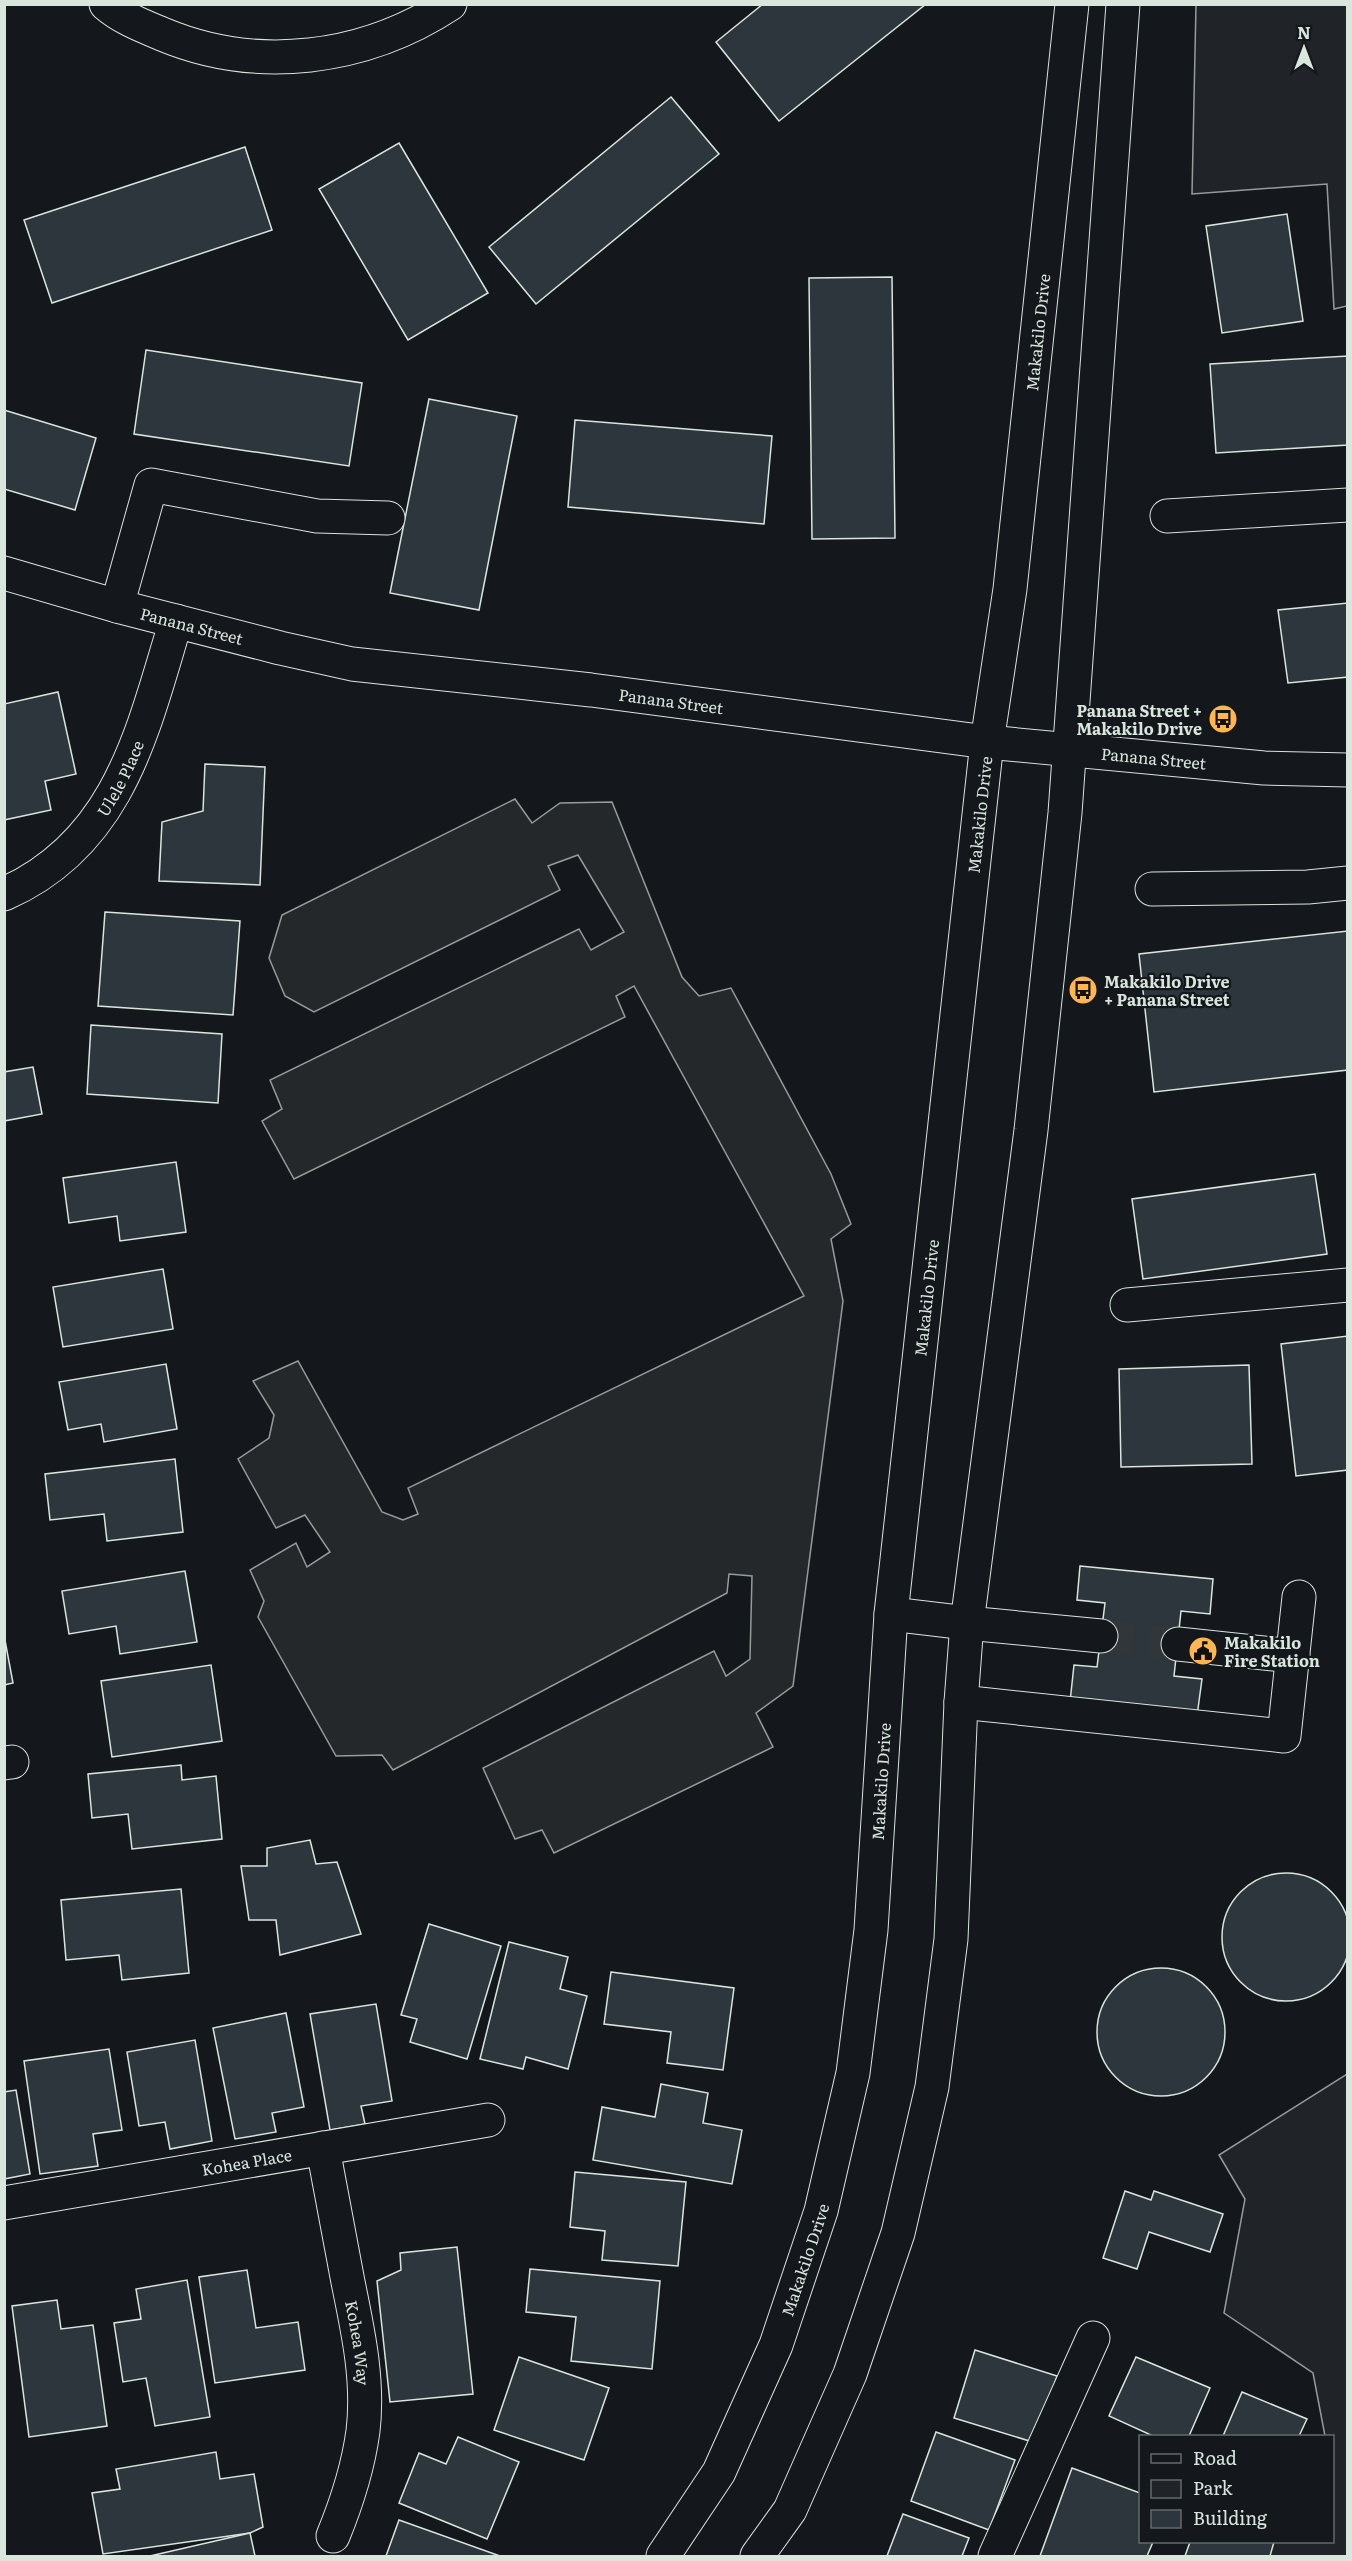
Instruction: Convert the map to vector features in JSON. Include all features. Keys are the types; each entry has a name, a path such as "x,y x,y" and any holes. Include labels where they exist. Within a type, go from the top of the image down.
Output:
{"main road":[{"path":"106,4 142,26 185,43 231,54 287,57 325,54 362,46 397,34 450,4"},
{"name":"Makakilo Drive","path":"663,2556 719,2472 776,2345 821,2211 853,2073 871,1930 891,1614 987,742 1010,589 1072,4"},
{"path":"757,2556 790,2510 850,2374 898,2233 932,2087 951,1939 961,1702 967,1623 1031,1130 1070,750 1123,4"},
{"path":"117,606 150,485 317,516 388,518"},
{"path":"1167,516 1347,505"},
{"name":"Panana Street","path":"4,573 117,606 352,664 602,692 987,742 1264,768 1347,770"},
{"name":"Ulele Place","path":"4,894 37,876 62,856 84,835 115,793 133,756 176,621"},
{"path":"1152,889 1308,887 1347,883"},
{"path":"1127,1305 1347,1285"},
{"path":"961,1702 1284,1736 1299,1597"},
{"path":"891,1614 1101,1636"},
{"path":"1178,1644 1293,1656"},
{"name":"Kohea Place","path":"4,2203 488,2120"},
{"name":"Kohea Way","path":"323,2148 359,2339 364,2394 363,2430 357,2467 347,2502 333,2536"},
{"path":"995,2556 1094,2338"}],"green space":[{"path":"1196,5 1347,5 1347,306 1334,309 1327,184 1192,194"},
{"path":"1347,2074 1347,2556 1242,2556 1252,2543 1334,2543 1334,2435 1325,2435 1313,2373 1224,2313 1245,2199 1219,2155"}],"shaded area":[{"path":"515,799 532,823 560,803 612,802 682,977 699,996 731,988 831,1174 851,1224 831,1239 843,1301 793,1686 756,1713 773,1747 554,1853 542,1830 515,1839 483,1768 714,1651 726,1676 750,1659 752,1576 729,1574 727,1593 393,1770 382,1755 336,1756 258,1617 264,1601 250,1570 296,1543 307,1567 330,1552 305,1515 276,1528 238,1459 269,1438 274,1415 253,1381 298,1361 382,1512 403,1520 418,1514 408,1488 804,1296 634,986 616,996 625,1017 294,1179 262,1121 282,1109 270,1080 579,929 591,950 624,932 578,855 548,866 560,890 314,1012 285,996 269,958 282,915"}],"building":[{"path":"763,4 926,4 779,121 716,42"},
{"path":"671,97 719,154 536,304 489,247"},
{"path":"399,143 488,293 408,340 319,189"},
{"path":"245,147 272,230 52,303 24,220"},
{"path":"1287,214 1303,321 1222,333 1206,226"},
{"path":"892,277 895,538 812,539 809,278"},
{"path":"146,350 362,383 349,466 134,434"},
{"path":"1348,356 1348,445 1216,453 1210,364"},
{"path":"429,399 517,416 479,610 390,593"},
{"path":"4,410 96,438 75,510 4,489"},
{"path":"575,420 772,436 764,524 568,507"},
{"path":"1348,603 1348,677 1288,683 1278,610"},
{"path":"58,692 76,774 45,781 51,810 4,820 4,704"},
{"path":"205,764 265,767 260,885 159,881 162,822 203,811"},
{"path":"105,912 240,921 233,1015 98,1006"},
{"path":"1348,931 1348,1070 1154,1092 1139,954"},
{"path":"91,1025 222,1034 218,1103 87,1094"},
{"path":"33,1067 42,1114 4,1121 4,1072"},
{"path":"176,1162 186,1232 120,1241 117,1216 69,1223 63,1178"},
{"path":"1315,1174 1327,1254 1143,1279 1132,1199"},
{"path":"163,1269 173,1329 63,1347 53,1287"},
{"path":"1348,1336 1348,1470 1296,1476 1281,1344"},
{"path":"166,1364 177,1429 104,1442 101,1424 68,1430 59,1382"},
{"path":"1249,1365 1252,1464 1121,1467 1119,1369"},
{"path":"175,1459 183,1532 107,1541 104,1514 50,1520 45,1474"},
{"path":"1080,1566 1213,1579 1210,1614 1181,1611 1174,1676 1202,1679 1197,1716 1070,1702 1074,1665 1097,1667 1105,1603 1077,1600"},
{"path":"185,1571 197,1642 120,1654 116,1626 69,1634 62,1591"},
{"path":"4,1635 13,1683 4,1685"},
{"path":"211,1665 222,1741 112,1757 101,1681"},
{"path":"181,1765 182,1780 216,1776 222,1839 132,1849 128,1814 92,1818 88,1774"},
{"path":"310,1840 316,1864 337,1862 361,1934 280,1955 276,1920 249,1920 241,1866 267,1866 267,1848"},
{"path":"1286,1873 1311,1878 1331,1892 1345,1912 1350,1937 1345,1962 1331,1982 1311,1996 1286,2001 1261,1996 1241,1982 1227,1962 1222,1937 1227,1912 1241,1892 1261,1878"},
{"path":"181,1889 189,1973 122,1980 119,1955 66,1960 61,1900"},
{"path":"429,1924 501,1946 467,2059 410,2042 417,2019 401,2015"},
{"path":"509,1942 568,1957 560,1989 587,1996 568,2069 526,2057 523,2069 480,2059"},
{"path":"1161,1968 1186,1972 1207,1986 1221,2007 1225,2032 1221,2057 1207,2078 1186,2092 1161,2096 1136,2092 1115,2078 1101,2057 1097,2032 1101,2007 1115,1986 1136,1972"},
{"path":"611,1972 734,1988 723,2070 667,2063 671,2032 604,2024"},
{"path":"376,2004 392,2101 361,2106 365,2124 330,2130 310,2014"},
{"path":"286,2013 304,2107 272,2113 276,2132 235,2139 213,2028"},
{"path":"195,2040 212,2141 170,2149 165,2122 139,2126 127,2052"},
{"path":"109,2049 122,2130 93,2134 98,2166 40,2174 24,2061"},
{"path":"661,2084 708,2093 703,2123 742,2130 732,2184 593,2160 602,2107 655,2117"},
{"path":"16,2090 30,2174 4,2179 4,2092"},
{"path":"575,2172 686,2182 678,2266 602,2260 605,2231 570,2227"},
{"path":"1125,2191 1151,2200 1154,2191 1223,2214 1210,2252 1149,2232 1137,2269 1103,2258"},
{"path":"457,2247 473,2394 390,2402 377,2281 401,2270 400,2253"},
{"path":"530,2269 660,2281 652,2369 571,2361 576,2317 526,2312"},
{"path":"247,2270 256,2328 298,2322 305,2370 215,2383 199,2277"},
{"path":"187,2280 210,2417 155,2426 146,2378 123,2382 114,2323 141,2319 136,2289"},
{"path":"57,2300 61,2329 93,2325 107,2426 29,2437 12,2306"},
{"path":"975,2350 1057,2376 1036,2443 954,2418"},
{"path":"519,2357 609,2388 584,2460 494,2430"},
{"path":"1136,2357 1210,2388 1189,2435 1151,2435 1109,2416"},
{"path":"1242,2392 1307,2419 1299,2435 1223,2435"},
{"path":"936,2432 1015,2460 989,2530 911,2501"},
{"path":"458,2437 519,2462 487,2539 399,2503 419,2453 446,2464"},
{"path":"216,2452 220,2479 254,2474 263,2527 250,2533 103,2554 92,2493 120,2489 116,2469"},
{"path":"1072,2468 1139,2493 1139,2543 1153,2543 1147,2556 1040,2556"},
{"path":"903,2514 969,2538 962,2556 887,2556"},
{"path":"399,2520 500,2556 386,2556"},
{"path":"250,2533 255,2556 150,2556"},
{"path":"1190,2543 1274,2543 1270,2556 1185,2556"}],"tunnel":[{"path":"1101,1636 1178,1644"}],"place":[{"name":"Panana Street + Makakilo Drive","path":"1223,719"},
{"name":"Makakilo Drive + Panana Street","path":"1083,990"},
{"name":"Makakilo Fire Station","path":"1203,1651"}]}
